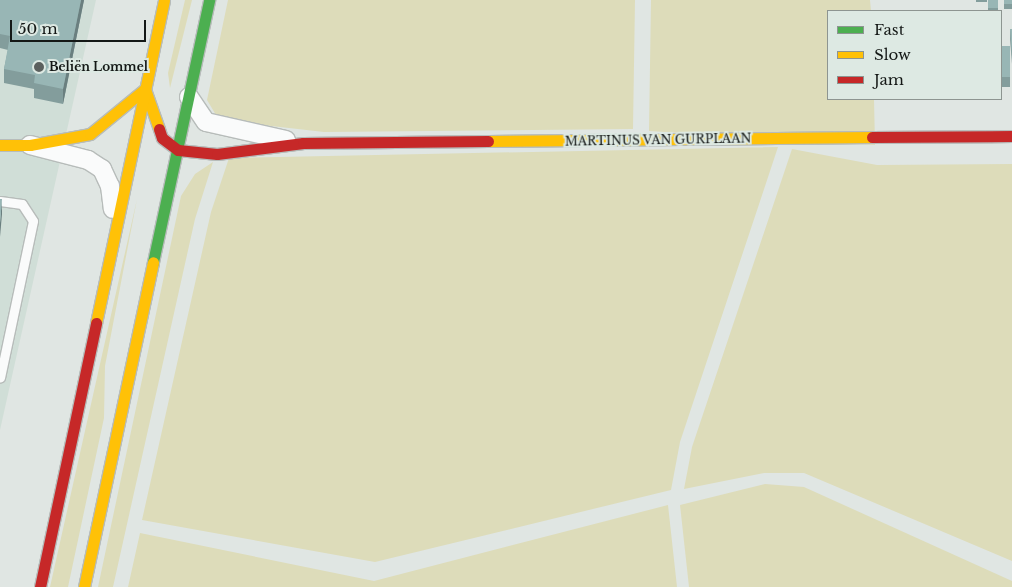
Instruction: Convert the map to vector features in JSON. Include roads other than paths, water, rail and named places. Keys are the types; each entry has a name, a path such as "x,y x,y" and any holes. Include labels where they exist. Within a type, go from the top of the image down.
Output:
{"main road":[{"path":"40,587 164,0"},
{"path":"84,587 189,98 208,0"},
{"path":"0,145 30,145 90,134 145,89"},
{"path":"145,89 162,138 178,150"},
{"name":"MARTINUS VAN GURPLAAN","path":"178,150 217,154 303,143 1012,136"}],"street":[{"name":"MARTINUS VAN GURPLAAN","path":"189,98 206,122 224,129 303,143"},
{"path":"30,145 88,160 102,169 110,186 116,231"},
{"name":"MARTINUS VAN GURPLAAN","path":"168,196 189,166 217,154"}],"lane":[{"path":"0,202 22,204 33,221 0,378"}],"place":[{"name":"Beliën Lommel","path":"39,67"}]}
